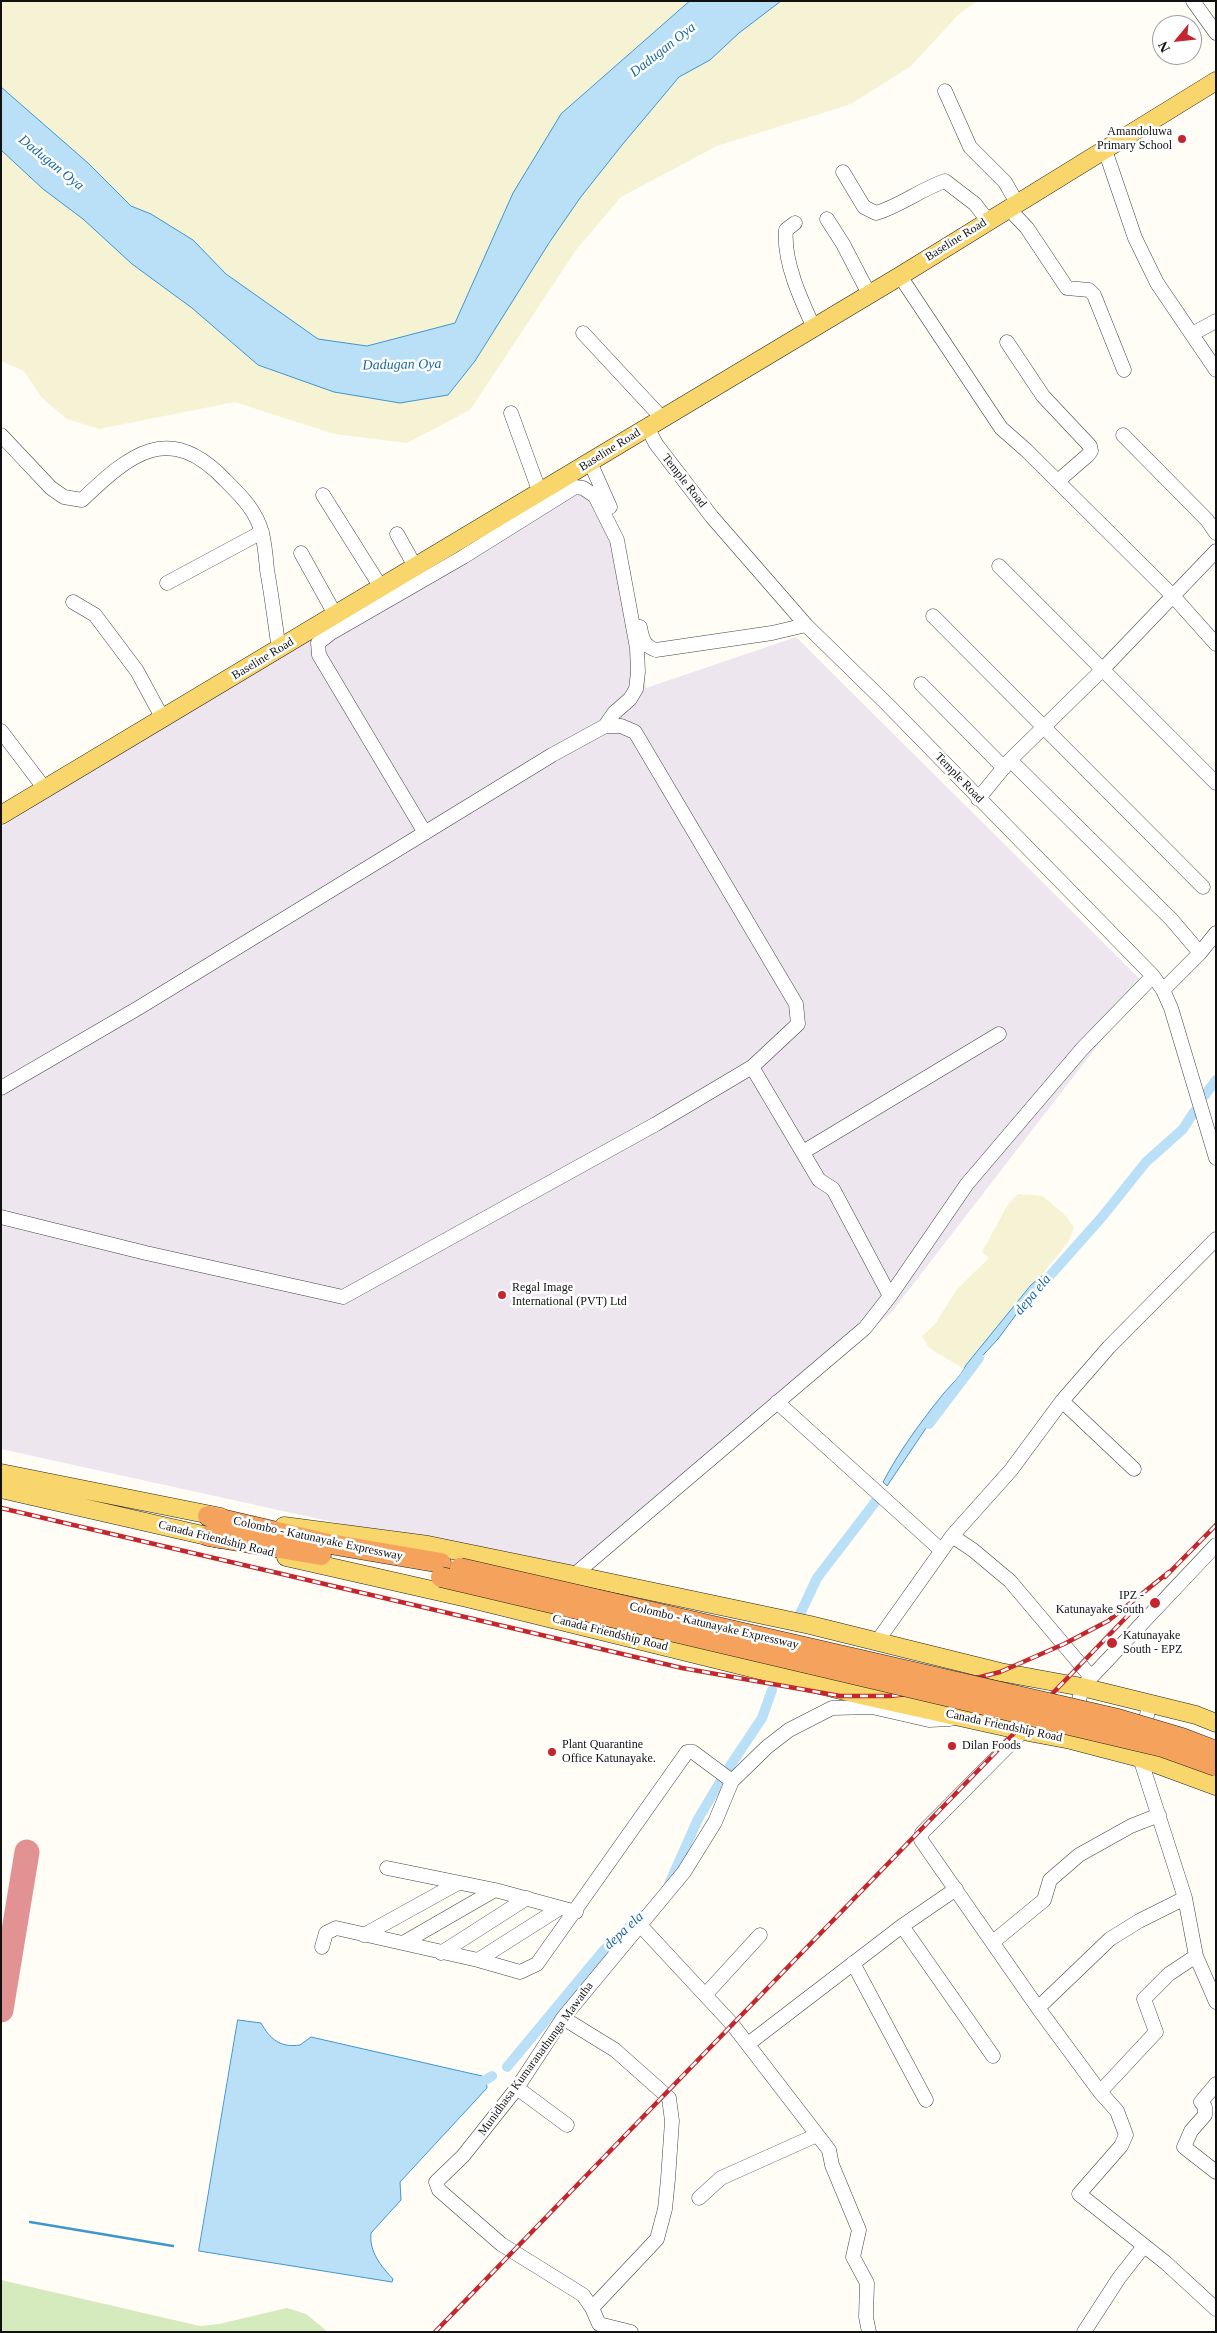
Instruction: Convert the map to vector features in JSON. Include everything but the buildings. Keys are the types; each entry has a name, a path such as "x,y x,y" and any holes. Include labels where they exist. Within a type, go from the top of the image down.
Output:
{"highway":[{"name":"Colombo - Katunayake Expressway","path":"208,1516 441,1570 1118,1719 1182,1738 1216,1751"},
{"name":"Colombo - Katunayake Expressway","path":"208,1536 441,1570 1154,1744 1216,1766"}],"main road":[{"name":"Baseline Road","path":"1,815 382,589 654,422 900,276 1216,81"},
{"name":"Canada Friendship Road","path":"1,1473 208,1516 428,1545 574,1574 810,1625 876,1643 1000,1672 1086,1682 1216,1723"},
{"name":"Canada Friendship Road","path":"1,1489 208,1536 318,1566 467,1598 864,1696 1071,1740 1140,1758 1216,1786"}],"street":[{"path":"1193,1 1216,33"},
{"path":"945,91 970,147 1005,182 1012,206 1067,288 1089,290 1094,295 1124,370"},
{"path":"1105,150 1135,238 1157,283 1216,370"},
{"path":"843,172 864,207 876,213 886,210 930,186 945,181 975,204 988,221"},
{"path":"827,220 843,244 870,294"},
{"path":"795,223 786,230 786,244 795,283 814,328"},
{"path":"900,276 1001,428 1058,481 1173,596 1216,643"},
{"path":"1192,334 1216,321"},
{"name":"Temple Road","path":"583,333 654,422 656,444 712,517 806,625 888,705 1153,976 1172,1008 1216,1158"},
{"path":"1007,342 1043,396 1090,446 1088,455 1058,481"},
{"path":"511,413 540,492"},
{"path":"1,435 51,488 64,497 82,500 112,471 141,453 168,446 194,454 215,469 251,507 262,532 280,650"},
{"path":"1123,435 1207,520 1216,533"},
{"path":"590,462 625,540 641,634 649,647 656,650 772,633 806,625"},
{"path":"1,1088 140,1007 425,833 552,755 605,726 614,713 630,699 636,689 638,672 637,648 618,540 595,496 583,488 575,487 463,557 331,633 318,643 319,655 425,833"},
{"path":"323,494 382,589"},
{"path":"167,583 262,532"},
{"path":"397,534 416,568"},
{"path":"978,799 1007,764 1101,671 1216,551"},
{"path":"301,553 336,616"},
{"path":"999,566 1101,671 1216,783"},
{"path":"73,602 95,615 137,671 163,719"},
{"path":"933,616 1203,887"},
{"path":"921,684 1171,919 1200,953"},
{"path":"1,1217 146,1253 343,1296 656,1124 752,1067 798,1024 796,1004 635,732 621,726 605,726"},
{"path":"1,731 45,789"},
{"path":"1163,990 1200,953 1216,933"},
{"path":"574,1574 865,1328 890,1296 967,1184 1082,1049 1153,976"},
{"path":"803,1152 999,1034"},
{"path":"752,1067 819,1180 833,1189 890,1296"},
{"path":"876,1643 941,1550 1011,1470 1062,1401 1109,1348 1216,1239"},
{"path":"1062,1401 1134,1469"},
{"path":"777,1402 941,1550"},
{"path":"952,1536 973,1550 1010,1581 1086,1682"},
{"path":"1071,1740 1086,1682 1216,1545"},
{"path":"1149,1703 1140,1758 1185,1898 1196,1956 1216,2002"},
{"name":"Munidhasa Kumaranathunga Mawatha","path":"631,2332 599,2324 592,2308 583,2295 501,2244 439,2190 436,2182 463,2156 517,2088 563,2018 684,1872 715,1822 732,1781 767,1747 788,1730 832,1708 872,1707 929,1720 951,1719 956,1716"},
{"path":"1023,1731 922,1833 921,1840 1038,2008 1100,2092 1117,2111 1126,2134 1121,2146 1079,2194 1144,2246 1216,2309"},
{"path":"322,1947 326,1933 336,1928 478,1960 520,1972 537,1964 576,1912 687,1752 693,1752 732,1781"},
{"path":"993,1942 1044,1900 1050,1880 1079,1855 1131,1826 1159,1815"},
{"path":"387,1868 494,1890 576,1912"},
{"path":"364,1935 458,1883"},
{"path":"748,2044 902,1926 956,1889"},
{"path":"403,1943 494,1890"},
{"path":"441,1953 527,1898"},
{"path":"1038,2008 1085,1960 1110,1939 1138,1921 1185,1898"},
{"path":"478,1960 560,1908"},
{"path":"639,1924 706,1994 748,2044 829,2150 832,2165 858,2230 853,2257 867,2283 866,2316 869,2332"},
{"path":"902,1926 993,2056"},
{"path":"706,1994 760,1935"},
{"path":"1100,2092 1156,2032 1144,1999 1169,1974 1196,1956"},
{"path":"853,1963 926,2100"},
{"path":"563,2018 615,2050 669,2098 672,2121 664,2209 657,2239 592,2308"},
{"path":"1216,2084 1201,2102 1205,2107 1205,2115 1191,2131 1184,2147 1216,2172"},
{"path":"517,2088 567,2124"},
{"path":"699,2198 721,2178 818,2135"},
{"path":"1084,2332 1119,2278 1144,2246"}],"shaded area":[{"path":"1,1 978,1 959,14 911,66 851,104 717,146 621,197 576,250 470,410 407,443 334,434 235,402 99,429 67,419 42,398 24,371 1,361"},
{"path":"577,470 619,548 646,688 796,637 1145,984 890,1314 574,1575 1,1449 1,827"},
{"path":"1018,1194 1043,1196 1066,1216 1074,1227 1069,1241 964,1369 929,1348 922,1336 935,1324 957,1289 989,1258 982,1252 1008,1204"}],"green space":[{"path":"1,2280 200,2326 219,2324 287,2308 306,2314 328,2332 1,2332"}],"water":[{"name":"Dadugan Oya","path":"690,1 781,1 739,33 710,60 679,77 580,198 549,243 475,361 448,395 400,403 334,392 258,365 192,308 132,264 83,219 43,189 1,150 1,87 88,163 131,206 151,214 193,240 226,274 318,339 367,346 455,323 513,193 561,114"},
{"path":"1046,1275 1031,1299 972,1367 965,1378 951,1391 887,1486 883,1482 924,1418 1031,1285 1040,1277"},
{"path":"238,2020 261,2023 268,2034 281,2044 300,2045 311,2037 482,2076 486,2079 487,2088 400,2182 401,2200 371,2233 374,2252 380,2264 393,2279 392,2282 199,2251"}],"waterway":[{"name":"depa ela","path":"1205,1095 1216,1080"},
{"name":"depa ela","path":"1031,1297 1102,1217 1146,1162 1183,1129 1194,1112"},
{"name":"depa ela","path":"929,1424 979,1358"},
{"name":"depa ela","path":"800,1614 817,1578 876,1501"},
{"name":"depa ela","path":"728,1769 762,1718 772,1690"},
{"name":"depa ela","path":"669,1884 698,1819 720,1782"},
{"name":"depa ela","path":"507,2067 604,1950 642,1915"},
{"name":"depa ela","path":"475,2086 492,2076"},
{"path":"30,2222 173,2246"}],"taxiway":[{"path":"1,2010 27,1852"}],"railway":[{"path":"1,1508 682,1668 840,1696 890,1696 917,1693 1000,1672 1064,1644 1108,1621 1169,1572"},
{"path":"1165,1577 1216,1525"},
{"path":"435,2332 1139,1604"}],"place":[{"name":"Amandoluwa Primary School","path":"1182,139"},
{"name":"Regal Image International (PVT) Ltd","path":"502,1295"},
{"name":"IPZ - Katunayake South","path":"1155,1603"},
{"name":"Katunayake South - EPZ","path":"1112,1643"},
{"name":"Dilan Foods","path":"952,1746"},
{"name":"Plant Quarantine Office Katunayake.","path":"552,1752"}]}
